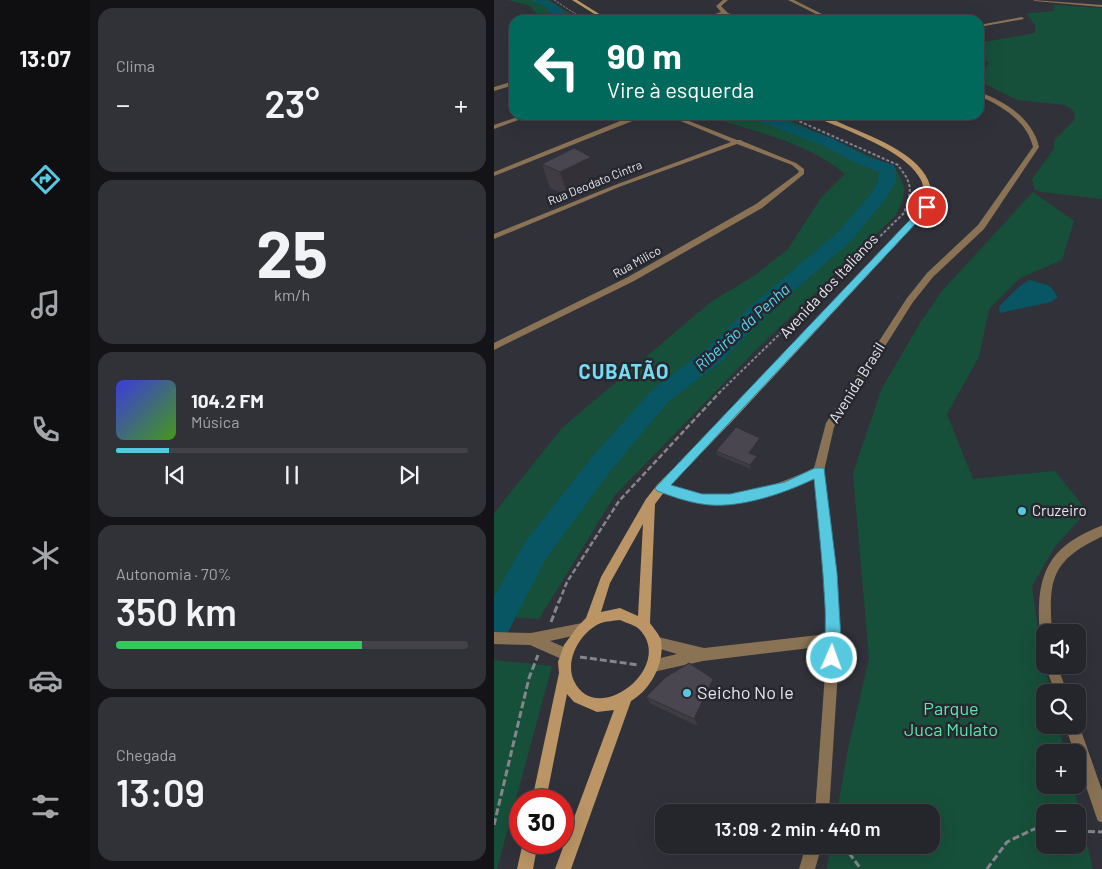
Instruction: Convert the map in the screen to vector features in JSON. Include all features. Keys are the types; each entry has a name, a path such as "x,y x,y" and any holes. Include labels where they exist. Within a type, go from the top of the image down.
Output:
{"main road":[{"path":"574,0 599,15"},
{"name":"Avenida dos Italianos","path":"566,655 587,625 605,581 650,502 661,488 927,207 928,195 924,178 913,166 891,149 828,120"},
{"path":"644,624 650,502"},
{"path":"565,675 570,688 580,698 594,704 609,704 625,699 637,690 647,679 653,666 656,654 654,642 644,624 633,617 620,614 605,616 587,625"},
{"path":"541,789 565,675 566,655"},
{"path":"563,869 625,699"},
{"path":"525,869 528,854"}],"street":[{"path":"723,13 718,6 726,0"},
{"path":"790,0 822,15"},
{"path":"1035,0 1102,6"},
{"path":"716,15 723,13 730,15"},
{"path":"984,25 1022,18"},
{"path":"494,90 509,85"},
{"name":"Avenida Brasil","path":"823,804 834,639 830,573 819,471 829,426 910,300 930,275 981,227 1036,147 1036,138 1022,122 984,96"},
{"path":"494,127 514,120"},
{"path":"494,174 629,120"},
{"path":"682,120 738,141"},
{"name":"Rua Deodato Cintra","path":"494,236 617,186 738,141"},
{"name":"Rua Milico","path":"494,347 631,279 759,206 801,174 802,170 799,166 738,141"},
{"path":"661,488 702,499 730,500 787,486 819,471"},
{"path":"1045,624 1044,609 1052,569 1066,550 1102,530"},
{"path":"494,638 530,639 587,625"},
{"path":"530,639 566,655"},
{"path":"653,666 703,655 834,639"},
{"path":"654,642 703,655"},
{"path":"1075,734 1102,816"},
{"path":"807,869 811,854"}],"path":[{"path":"554,0 577,15"},
{"path":"550,626 567,582 619,501 702,409 904,213 910,199 910,181 898,165 796,120"},
{"path":"494,826 529,678 539,652"},
{"path":"566,655 653,666"},
{"path":"987,869 1007,842 1036,829"},
{"path":"1086,831 1102,832"},
{"path":"850,854 861,869"}],"green space":[{"path":"508,0 549,0 573,15 538,15 530,6"},
{"path":"1054,5 1102,8 1102,199 1035,190 1032,179 1054,149 1054,141 1074,120 1073,110 1065,105 1017,100 984,84 984,70 989,63 984,60 984,42 1035,33 1035,25 1027,15 1029,13 1054,11"},
{"path":"719,120 789,120 894,167 902,180 904,191 896,215 758,348 615,495 539,619 494,616 494,514 506,498 562,428 712,301 754,276 788,249 821,198 845,174 814,153 759,132"},
{"name":"Parque Juca Mulato","path":"1033,192 1074,221 1062,260 1020,278 989,309 979,357 947,414 973,479 1055,471 1087,511 1054,548 1032,586 1037,624 1036,674 1046,674 1049,684 1036,684 1036,734 1060,734 1063,744 1036,744 1036,794 1075,794 1078,804 1036,804 1036,854 1086,854 1086,840 1093,869 827,869 830,854 940,854 940,804 838,804 848,749 869,659 853,473 882,388 920,323 942,291"},
{"path":"494,660 552,666 519,789 509,789 509,825 497,869 494,869"}],"water":[{"path":"1030,280 1050,286 1058,297 1051,302 1000,313 999,307 1018,288"}],"building":[{"path":"574,148 591,157 560,172 542,164"},
{"path":"736,427 760,438 749,453 757,456 750,465 716,451"},
{"name":"Seicho No Ie","path":"689,663 713,679 694,719 646,697 666,677"}],"waterway":[{"name":"Ribeirão da Penha","path":"537,0 550,5 559,15"},
{"name":"Ribeirão da Penha","path":"494,627 535,551 602,463 661,395 714,355 761,308 844,237 878,197 887,182 888,169 862,160 828,142 769,120"}],"place":[{"name":"Cruzeiro","path":"1022,511"},
{"name":"Seicho No Ie","path":"687,693"}],"district":[{"name":"CUBATÃO","path":"624,372"}],"route":[{"path":"832,658 834,639 830,573 819,471 787,486 730,500 702,499 661,488 927,207"}]}
